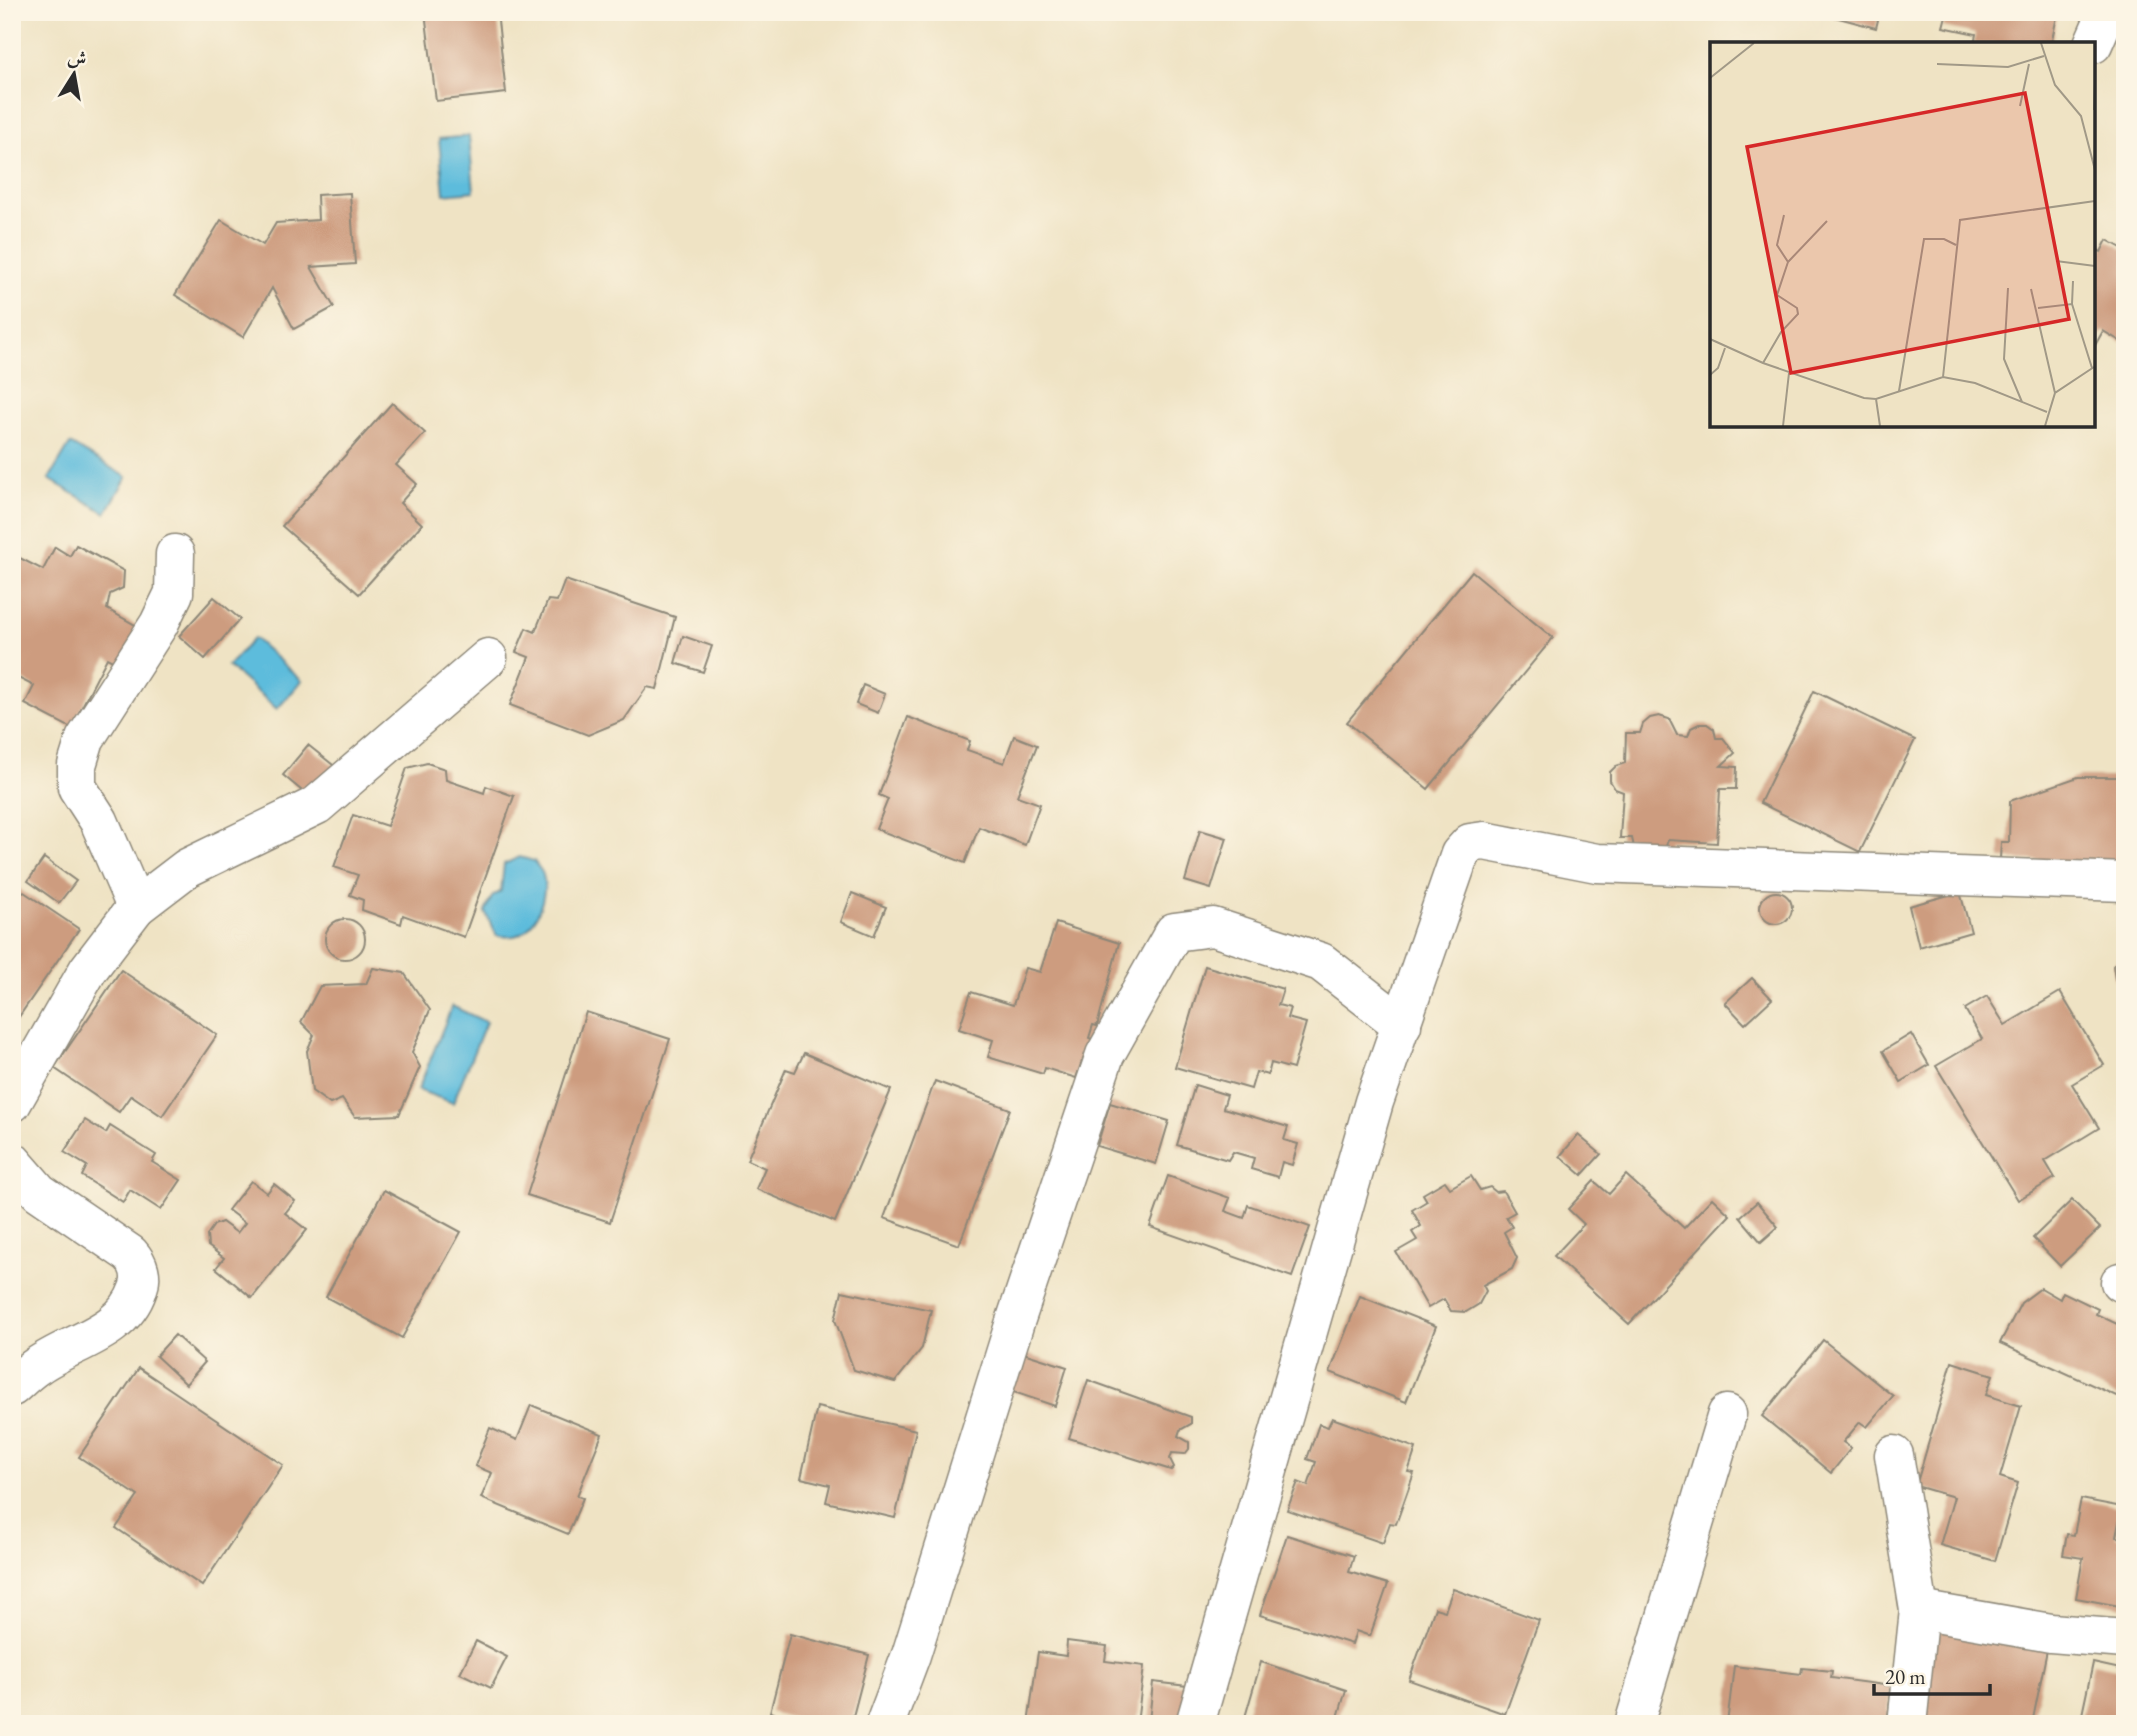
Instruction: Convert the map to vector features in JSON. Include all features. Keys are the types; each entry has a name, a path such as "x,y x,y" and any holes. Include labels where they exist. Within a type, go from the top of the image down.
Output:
{"street":[{"path":"2094,42 2107,12"},
{"path":"136,907 99,821 77,786 77,765 85,739 146,646 174,593 175,554"},
{"path":"12,1103 88,970 136,907 187,868 317,805 488,658"},
{"path":"1195,1724 1374,1102 1460,855 1469,843 1484,841 1597,863 2125,883"},
{"path":"885,1724 911,1655 1015,1322 1105,1055 1174,932 1213,927 1321,962 1402,1025"},
{"path":"12,1161 38,1192 130,1254 139,1264 140,1284 132,1308 113,1325 38,1365 12,1387"},
{"path":"1634,1724 1727,1414"},
{"path":"1894,1455 1919,1610 1907,1724"},
{"path":"1919,1610 2051,1633 2125,1639"}],"water":[{"path":"469,136 474,191 444,194 439,139"},
{"path":"70,444 127,477 106,513 49,479"},
{"path":"254,638 302,681 277,709 228,666"},
{"path":"520,857 534,861 542,873 542,902 534,920 522,933 497,936 485,912 492,897 501,891 504,864"},
{"path":"452,1006 486,1022 453,1103 418,1090"}],"building":[{"path":"425,12 497,12 506,93 436,101"},
{"path":"1836,12 1880,12 1876,28 1835,17"},
{"path":"1947,12 2058,12 2051,42 1974,42 1976,34 1943,27"},
{"path":"350,193 355,264 311,267 334,307 294,329 272,288 243,337 175,295 221,220 263,245 276,223 318,220 317,195"},
{"path":"2107,240 2125,250 2125,344 2103,331 2095,345 2095,249 2101,252"},
{"path":"392,403 425,433 396,465 417,484 400,503 422,524 359,594 282,526"},
{"path":"76,545 124,571 123,588 110,594 107,609 142,629 122,666 107,658 71,728 25,704 34,686 12,675 12,554 43,570 55,547 70,556"},
{"path":"1472,571 1553,638 1428,789 1347,722"},
{"path":"565,580 675,617 657,689 647,687 624,720 588,735 510,705 529,657 516,652 526,628 535,632 548,600 557,601"},
{"path":"214,597 240,619 205,659 179,636"},
{"path":"683,636 712,646 703,672 675,663"},
{"path":"863,685 885,694 878,713 856,704"},
{"path":"1814,691 1915,740 1860,852 1760,803"},
{"path":"1659,716 1669,719 1677,735 1688,736 1691,728 1707,724 1714,729 1716,738 1723,738 1735,753 1721,766 1737,767 1736,789 1720,789 1717,843 1668,840 1665,849 1634,847 1632,838 1620,838 1623,792 1615,789 1610,781 1610,772 1625,763 1626,733 1640,733 1643,724 1650,718"},
{"path":"908,717 970,741 967,750 1004,763 1014,736 1037,745 1017,796 1040,804 1025,845 979,827 965,863 876,829 888,799 879,795"},
{"path":"308,745 338,769 313,800 283,775"},
{"path":"427,763 445,769 446,780 484,793 486,786 514,796 464,937 403,915 401,924 362,910 363,900 350,895 358,875 334,867 353,815 387,826 407,768"},
{"path":"2078,777 2125,777 2125,864 2000,859 2001,842 2009,842 2010,801"},
{"path":"1200,830 1227,838 1211,889 1185,881"},
{"path":"44,858 76,881 59,903 28,881"},
{"path":"12,884 79,929 12,1027"},
{"path":"1776,892 1787,897 1792,908 1787,919 1776,924 1765,919 1760,908 1765,897"},
{"path":"1960,892 1971,932 1919,947 1909,906"},
{"path":"852,893 886,907 874,936 841,922"},
{"path":"345,919 359,925 365,939 359,953 345,959 331,953 325,939 331,925"},
{"path":"1056,923 1119,943 1097,1026 1093,1025 1089,1038 1097,1041 1090,1064 1082,1061 1076,1078 1045,1068 1043,1074 988,1057 993,1040 959,1029 971,992 1013,1005 1025,968 1040,972"},
{"path":"2125,951 2125,986 2115,979 2113,966"},
{"path":"1205,966 1283,989 1278,1005 1290,1008 1287,1018 1306,1023 1293,1069 1271,1063 1268,1075 1256,1072 1251,1089 1175,1067"},
{"path":"373,968 404,973 430,1010 412,1052 420,1067 399,1115 355,1117 342,1099 330,1104 312,1091 307,1051 314,1035 301,1022 320,986 366,984"},
{"path":"121,970 217,1035 162,1116 131,1095 119,1112 54,1068"},
{"path":"1752,978 1772,999 1745,1024 1725,1003"},
{"path":"2060,992 2104,1065 2072,1084 2099,1128 2045,1161 2055,1178 2018,1200 1936,1066 1982,1039 1965,1009 1987,996 2005,1025"},
{"path":"586,1012 670,1039 610,1222 527,1195"},
{"path":"1911,1034 1929,1065 1901,1082 1883,1051"},
{"path":"804,1053 891,1090 835,1222 756,1189 765,1168 747,1160 786,1069 795,1072"},
{"path":"935,1081 1010,1109 959,1245 884,1218"},
{"path":"1195,1085 1227,1095 1223,1108 1288,1127 1284,1140 1298,1144 1292,1165 1282,1162 1278,1177 1251,1169 1254,1158 1233,1152 1228,1160 1177,1145"},
{"path":"1110,1103 1169,1121 1156,1164 1097,1146"},
{"path":"85,1120 106,1133 110,1126 156,1155 152,1162 181,1180 161,1210 130,1190 123,1202 82,1176 87,1166 64,1152"},
{"path":"1578,1135 1601,1154 1582,1175 1560,1156"},
{"path":"1626,1175 1684,1228 1712,1198 1730,1215 1629,1324 1554,1256 1584,1224 1568,1209 1594,1181 1609,1194"},
{"path":"1168,1176 1230,1198 1225,1211 1244,1218 1248,1205 1310,1227 1292,1277 1150,1227"},
{"path":"1471,1176 1480,1190 1490,1187 1496,1192 1503,1191 1515,1212 1506,1217 1512,1227 1504,1232 1517,1258 1512,1269 1483,1285 1486,1291 1479,1304 1466,1312 1451,1311 1444,1299 1428,1308 1396,1252 1417,1240 1412,1232 1421,1226 1412,1210 1427,1201 1423,1194 1445,1181 1450,1188"},
{"path":"251,1181 267,1193 274,1184 295,1201 285,1213 307,1230 252,1298 216,1268 224,1258 208,1246 207,1235 214,1225 222,1222 237,1233 245,1223 228,1210"},
{"path":"384,1190 461,1232 402,1338 326,1297"},
{"path":"2072,1200 2100,1228 2060,1266 2033,1238"},
{"path":"1757,1202 1778,1227 1761,1242 1740,1217"},
{"path":"2041,1288 2060,1299 2063,1292 2098,1309 2096,1314 2121,1326 2125,1318 2125,1400 2000,1343 2021,1303"},
{"path":"842,1291 931,1310 922,1348 895,1382 854,1370 835,1320"},
{"path":"1360,1296 1436,1326 1406,1402 1330,1372"},
{"path":"175,1335 205,1362 186,1384 156,1356"},
{"path":"1823,1340 1893,1396 1867,1427 1860,1422 1843,1442 1851,1448 1831,1473 1762,1416"},
{"path":"1017,1351 1067,1367 1055,1406 1005,1389"},
{"path":"1952,1362 1993,1375 1986,1395 2021,1406 2000,1477 2018,1483 1995,1561 1940,1545 1954,1497 1916,1486"},
{"path":"139,1368 283,1465 202,1586 116,1528 138,1496 79,1457"},
{"path":"1088,1380 1191,1417 1191,1424 1180,1430 1178,1436 1189,1442 1189,1449 1185,1454 1172,1453 1170,1459 1174,1467 1171,1470 1069,1438"},
{"path":"531,1405 602,1434 577,1496 583,1498 568,1534 481,1498 492,1473 475,1466 490,1428 517,1440"},
{"path":"817,1407 916,1430 895,1518 826,1502 830,1485 801,1478"},
{"path":"1332,1418 1416,1448 1408,1472 1414,1473 1396,1524 1390,1523 1383,1543 1287,1510 1298,1482 1308,1486 1316,1462 1307,1459 1319,1424 1328,1427"},
{"path":"2081,1499 2122,1507 2116,1537 2125,1539 2125,1607 2076,1598 2083,1558 2063,1555 2067,1534 2074,1535"},
{"path":"1287,1535 1354,1556 1349,1572 1388,1584 1370,1636 1356,1631 1352,1644 1260,1615"},
{"path":"1453,1589 1539,1620 1505,1714 1409,1680 1435,1608 1445,1611"},
{"path":"1940,1623 2048,1645 2032,1724 1919,1724 1933,1632 1938,1633"},
{"path":"790,1634 869,1655 851,1724 816,1724 770,1712"},
{"path":"476,1641 507,1657 491,1688 460,1673"},
{"path":"1067,1641 1107,1646 1105,1661 1144,1666 1137,1724 1028,1724 1038,1652 1066,1656"},
{"path":"1261,1662 1346,1690 1336,1724 1243,1724"},
{"path":"2093,1663 2125,1670 2125,1724 2080,1724"},
{"path":"1734,1666 1801,1674 1802,1668 1832,1671 1831,1678 1892,1686 1887,1724 1727,1724"},
{"path":"1153,1682 1187,1686 1183,1724 1149,1722"}]}
